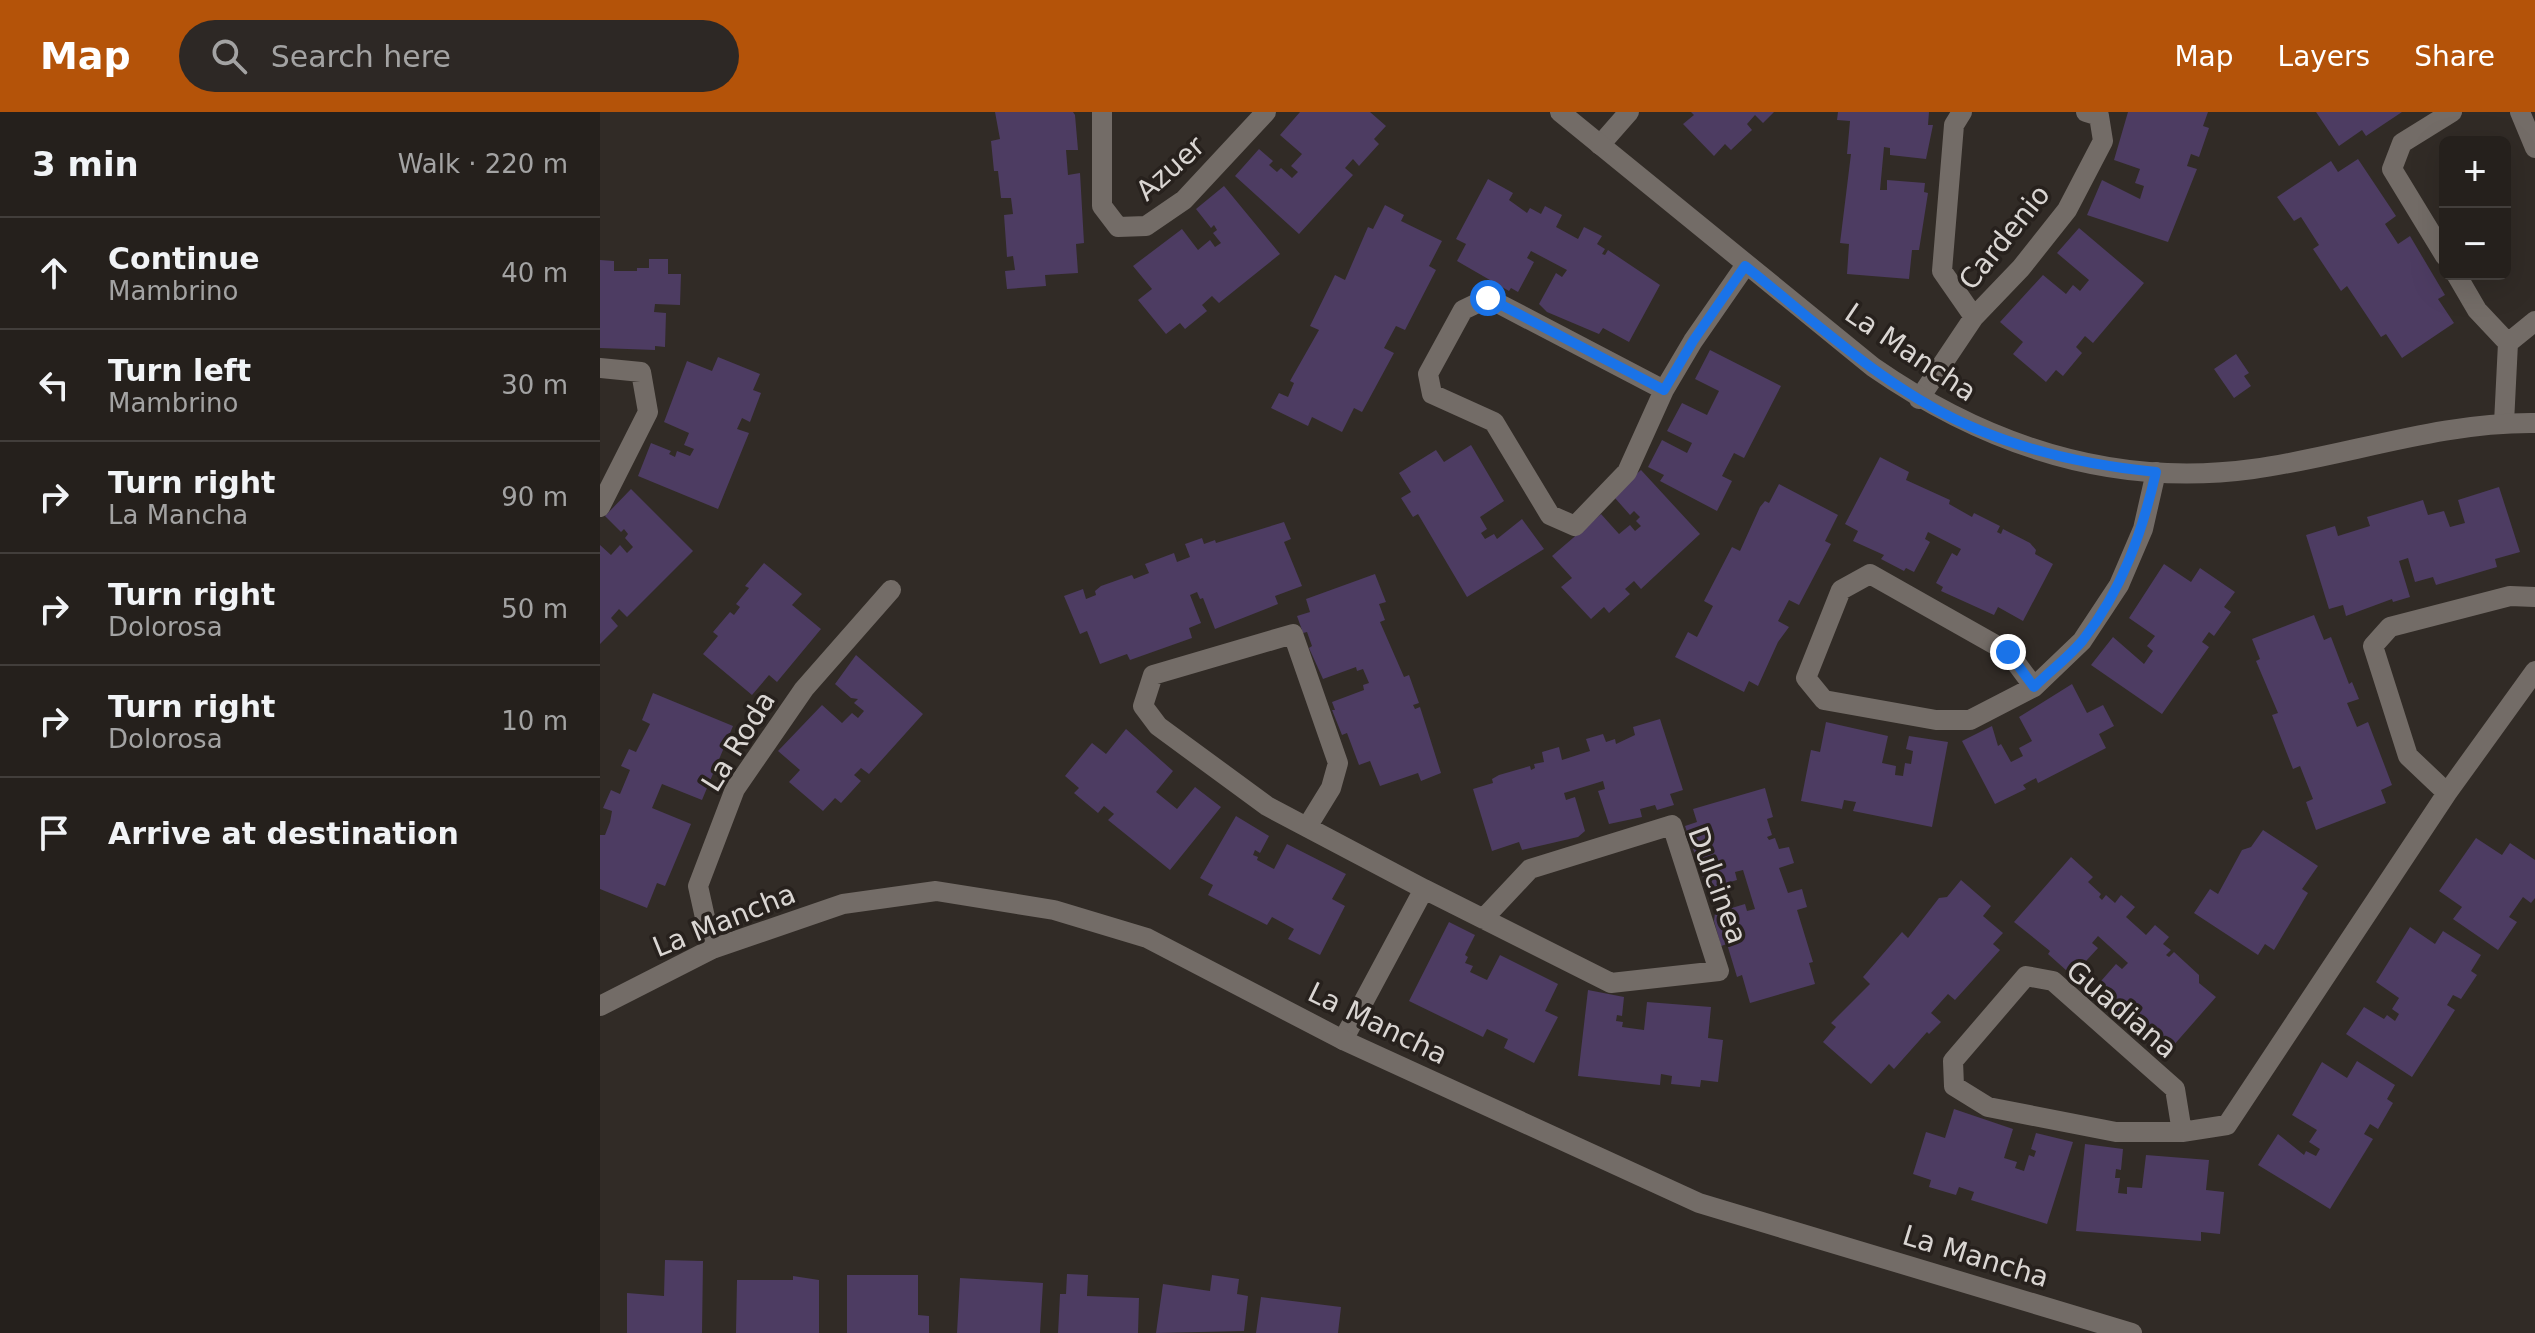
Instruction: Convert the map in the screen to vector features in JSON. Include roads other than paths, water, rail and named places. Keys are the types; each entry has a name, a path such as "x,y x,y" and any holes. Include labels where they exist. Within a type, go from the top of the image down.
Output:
{"street":[{"name":"Azuer","path":"1102,112 1102,206 1118,227 1146,226 1184,200 1266,112"},
{"name":"La Mancha","path":"1560,112 1745,266 1873,367 1919,399 1977,430 2036,451 2098,466 2156,472 2254,469 2432,430 2535,423"},
{"path":"1600,145 1629,112"},
{"name":"Cardenio","path":"1962,112 1954,125 1942,271 1974,317"},
{"name":"Cardenio","path":"1919,399 1974,317 2021,268 2067,210 2103,141 2099,116 2086,112"},
{"path":"2439,246 2392,169 2402,143 2452,112"},
{"path":"2520,112 2535,148"},
{"path":"1664,390 1488,298 1463,310 1428,374 1432,394 1494,422 1550,515 1575,526 1627,472 1664,390 1693,341 1745,266"},
{"path":"2460,280 2477,310 2508,343 2504,423"},
{"path":"2508,343 2535,321"},
{"path":"600,368 641,372 648,412 600,507"},
{"path":"2034,687 2008,652 1870,574 1841,590 1806,678 1824,700 1936,720 1970,720 2034,687 2082,641 2119,585 2143,529 2156,472"},
{"name":"La Roda","path":"712,949 698,886 735,789 804,689 891,590"},
{"path":"2447,793 2408,756 2373,646 2390,627 2510,596 2535,597"},
{"name":"Dulcinea","path":"1307,827 1331,788 1338,763 1293,634 1153,675 1143,706 1149,718 1267,806 1424,889 1483,919 1611,983 1719,971 1672,825 1530,869 1483,919"},
{"name":"Guadiana","path":"2182,1132 2175,1089 2053,981 2026,976 1953,1061 1954,1086 1988,1107 2116,1132 2182,1132 2227,1125 2447,793 2535,671"},
{"path":"1343,1040 1424,889"},
{"name":"La Mancha","path":"600,1006 712,949 843,904 936,891 1054,910 1147,938 1343,1040 1699,1203 2132,1333"}]}
